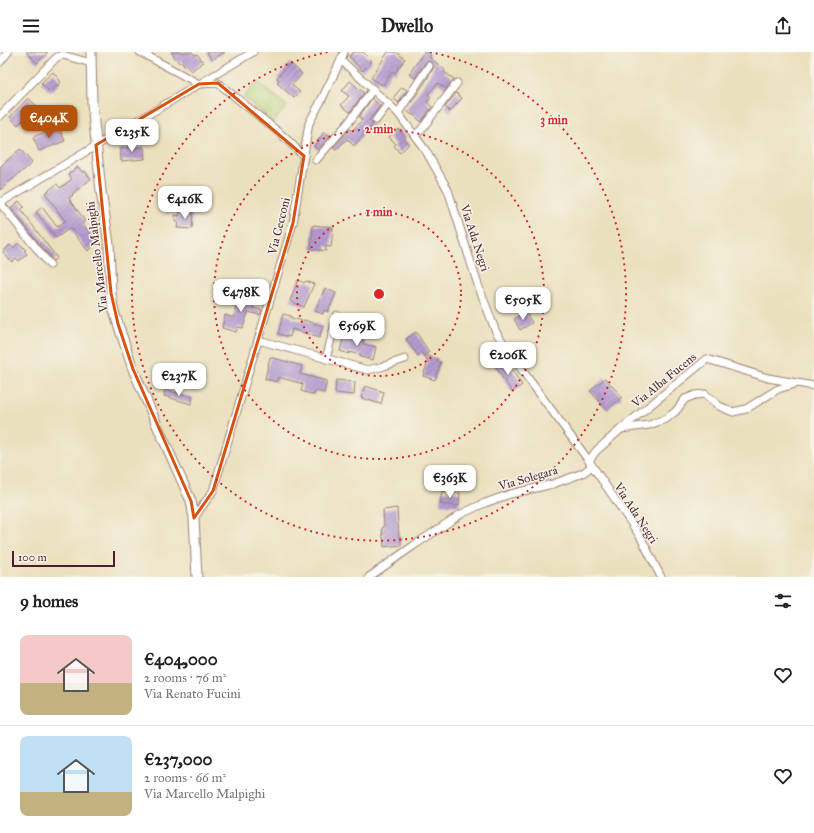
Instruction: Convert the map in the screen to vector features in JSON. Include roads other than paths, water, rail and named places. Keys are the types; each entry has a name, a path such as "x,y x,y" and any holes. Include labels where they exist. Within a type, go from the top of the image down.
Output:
{"main road":[{"name":"Via Marcello Malpighi","path":"91,52 92,104 108,244 113,308 133,369 191,501 194,518 197,577"}],"street":[{"path":"0,62 8,52"},
{"path":"140,52 199,84 218,83 281,134 304,156"},
{"path":"237,52 242,59"},
{"path":"50,265 0,203 253,52"},
{"name":"Via Cecconi","path":"194,518 213,491 293,223 309,122 320,103 344,52"},
{"path":"0,116 57,57 63,55 91,63"},
{"name":"Via Ada Negri","path":"341,60 398,113 426,150 448,190 477,282 496,332 522,370 591,463 640,536 661,577"},
{"path":"398,113 429,66"},
{"path":"415,135 421,130 457,83"},
{"path":"316,160 349,122 373,89"},
{"path":"376,120 388,104"},
{"path":"326,359 337,315"},
{"path":"258,340 368,370 405,359"},
{"name":"Via Alba Fucens","path":"591,463 596,451 707,359 768,378 814,386"},
{"path":"621,429 649,425 666,419 676,411 686,399 695,395 705,394 719,406 734,412 746,409 778,389 798,383"},
{"name":"Via Solegara","path":"369,577 461,514 510,494 553,484 583,473 591,463"}]}
